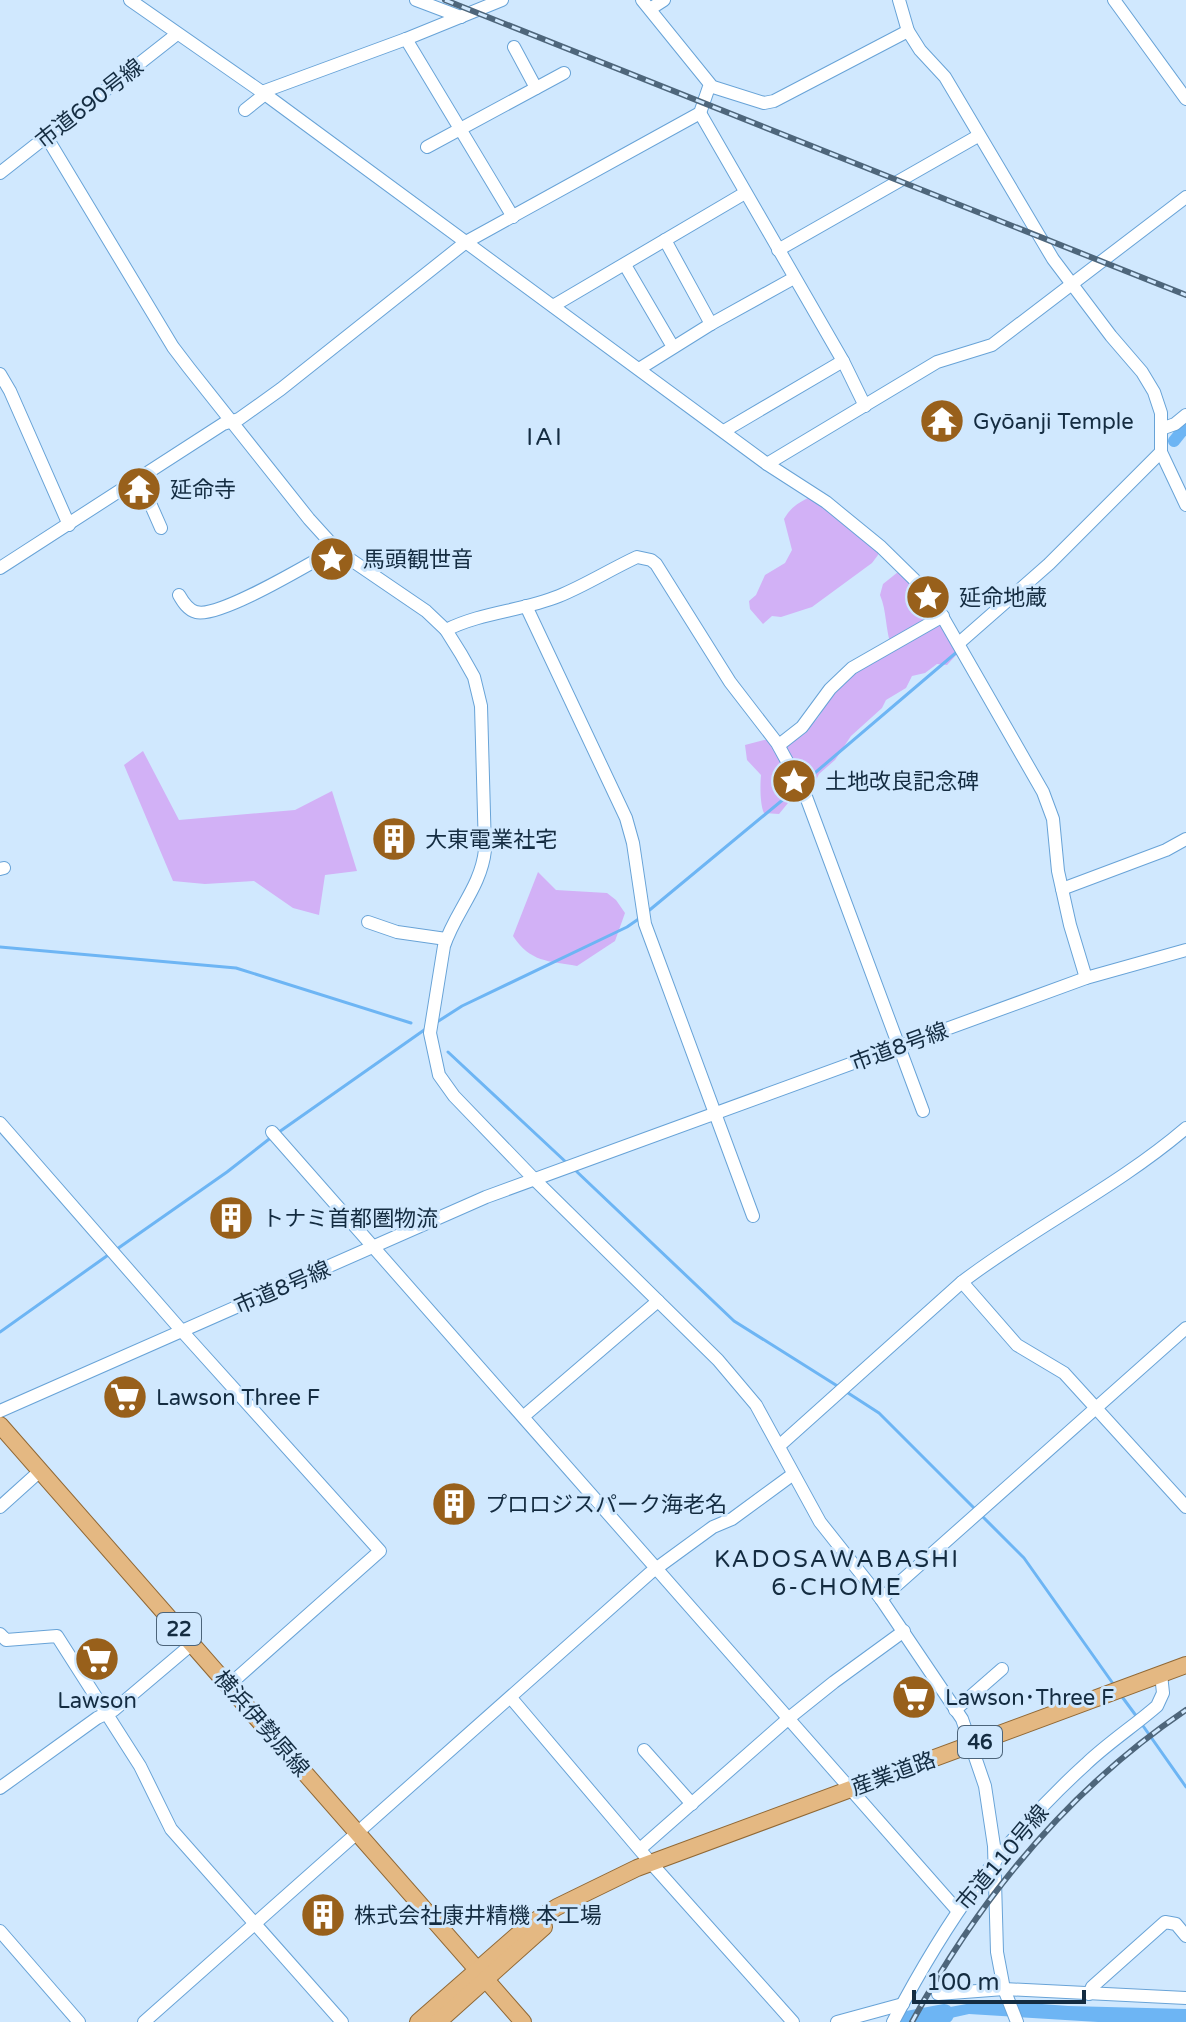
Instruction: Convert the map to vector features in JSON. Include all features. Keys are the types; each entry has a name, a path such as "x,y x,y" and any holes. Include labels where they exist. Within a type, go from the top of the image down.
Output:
{"main road":[{"name":"横浜伊勢原線","path":"0,1425 523,2022"},
{"name":"産業道路","path":"481,1975 601,1885 651,1863 1186,1665"},
{"name":"46","path":"418,2022 481,1975"},
{"name":"46","path":"438,2022 481,1975"}],"street":[{"path":"130,0 263,93 767,464 826,502 914,577 943,616 1043,792 1053,819 1054,847 1062,889 1086,978"},
{"path":"416,0 461,17"},
{"path":"245,110 263,93 500,0"},
{"path":"664,0 646,5 710,86 764,103 774,101 908,31"},
{"path":"899,0 908,31 945,77 1053,259 1142,372 1154,392 1161,413 1161,452 1186,505"},
{"path":"1122,3 1186,99"},
{"name":"市道690号線","path":"0,173 177,34"},
{"path":"406,39 513,217"},
{"path":"514,47 536,88"},
{"path":"427,147 564,73"},
{"path":"1174,83 1186,75"},
{"path":"0,568 223,424 239,419 466,242 700,113 710,86"},
{"path":"700,113 843,361 865,406"},
{"path":"46,136 173,347 336,549 357,566 409,598 446,630 477,686 482,715 485,850 483,868 445,942 430,1041 439,1075 535,1180 718,1360 756,1405 820,1522 904,1631 955,1710 972,1745 985,1786 994,1860 997,1952 1005,1992 1017,2022"},
{"path":"778,250 978,136"},
{"path":"553,306 745,193"},
{"path":"767,464 937,362 992,345 1186,197"},
{"path":"665,240 711,324"},
{"path":"625,265 673,347"},
{"path":"639,369 794,278"},
{"path":"724,431 843,361"},
{"path":"0,374 69,525"},
{"path":"1161,429 1175,424 1186,415"},
{"path":"959,643 1049,564 1161,452"},
{"path":"139,478 161,528"},
{"path":"179,595 189,609 201,613 246,598 336,549"},
{"path":"446,630 492,612 558,596 637,557 651,560 730,682 779,745 800,784 923,1111"},
{"path":"526,606 626,818 644,914 753,1216"},
{"path":"779,745 802,727 830,689 852,668 943,616"},
{"path":"1062,889 1166,850 1186,839"},
{"path":"368,922 445,942"},
{"name":"市道8号線","path":"0,1411 486,1197 1086,978 1186,950"},
{"path":"0,1123 380,1551 229,1685"},
{"path":"779,1446 962,1282 988,1262 1144,1163 1186,1128"},
{"path":"274,1134 957,1910"},
{"path":"962,1282 1017,1345 1064,1373 1186,1507"},
{"path":"524,1416 658,1301"},
{"path":"881,1599 1186,1328"},
{"path":"0,1507 40,1471"},
{"path":"144,2022 657,1567 713,1527 732,1519 792,1475"},
{"path":"640,1849 789,1718 904,1631"},
{"path":"0,1634 6,1640 57,1636 140,1766 171,1829 342,2022"},
{"path":"0,1788 107,1713 192,1644"},
{"path":"955,1710 1002,1669"},
{"name":"市道110号線","path":"893,2022 957,1910 994,1860 1086,1763 1162,1699 1161,1674"},
{"path":"511,1698 651,1863 793,2022"},
{"path":"644,1750 692,1804"},
{"path":"1089,1994 1092,1987 1165,1922 1176,1924 1186,1936"},
{"path":"0,1931 79,2022"},
{"path":"938,1994 1005,1992 1186,1998"},
{"path":"837,2022 901,2007"}],"shaded area":[{"path":"810,497 880,547 878,555 872,563 812,607 781,617 772,616 763,624 750,609 749,601 756,595 765,575 785,563 792,550 784,519 789,511"},
{"path":"898,572 926,597 958,653 947,665 937,664 925,673 912,676 906,688 886,700 882,708 851,736 835,760 819,774 813,786 788,803 779,814 764,813 761,775 747,760 745,745 764,740 796,740 808,731 837,684 892,648 880,595 883,584"},
{"path":"143,751 179,820 295,810 332,791 357,871 325,875 319,915 293,908 254,881 205,884 173,881 124,765"},
{"path":"538,872 556,890 607,893 616,900 625,913 615,941 577,966 540,959 519,945 513,936"}],"water":[{"path":"988,2000 1186,2009 1186,2022 1098,2022 969,2014 918,2022 923,2012"}],"waterway":[{"path":"1174,441 1186,426"},
{"path":"803,783 958,651"},
{"path":"646,913 797,788"},
{"path":"437,1022 462,1006 640,918"},
{"path":"0,947 236,968 411,1023"},
{"path":"279,1132 427,1028"},
{"path":"448,1052 568,1164"},
{"path":"117,1249 273,1136"},
{"path":"574,1169 734,1321 839,1387"},
{"path":"0,1332 111,1253"},
{"path":"845,1391 879,1413 975,1509"},
{"path":"981,1515 1024,1558 1114,1685"},
{"path":"1120,1694 1137,1717"},
{"path":"1141,1723 1186,1787"},
{"path":"901,2022 944,2014"}],"railway":[{"path":"445,0 1186,295"},
{"path":"912,2022 967,1932 1030,1850 1103,1775 1186,1710"}],"place":[{"name":"Gyōanji Temple","path":"942,421"},
{"name":"延命寺","path":"139,489"},
{"name":"馬頭観世音","path":"332,559"},
{"name":"延命地蔵","path":"928,597"},
{"name":"土地改良記念碑","path":"794,781"},
{"name":"大東電業社宅","path":"394,839"},
{"name":"トナミ首都圏物流","path":"231,1218"},
{"name":"Lawson Three F","path":"125,1397"},
{"name":"プロロジスパーク海老名","path":"454,1504"},
{"name":"Lawson","path":"97,1659"},
{"name":"Lawson･Three F","path":"914,1697"},
{"name":"株式会社康井精機 本工場","path":"323,1915"}],"district":[{"name":"IAI","path":"545,437"},
{"name":"KADOSAWABASHI 6-CHOME","path":"837,1573"}]}
